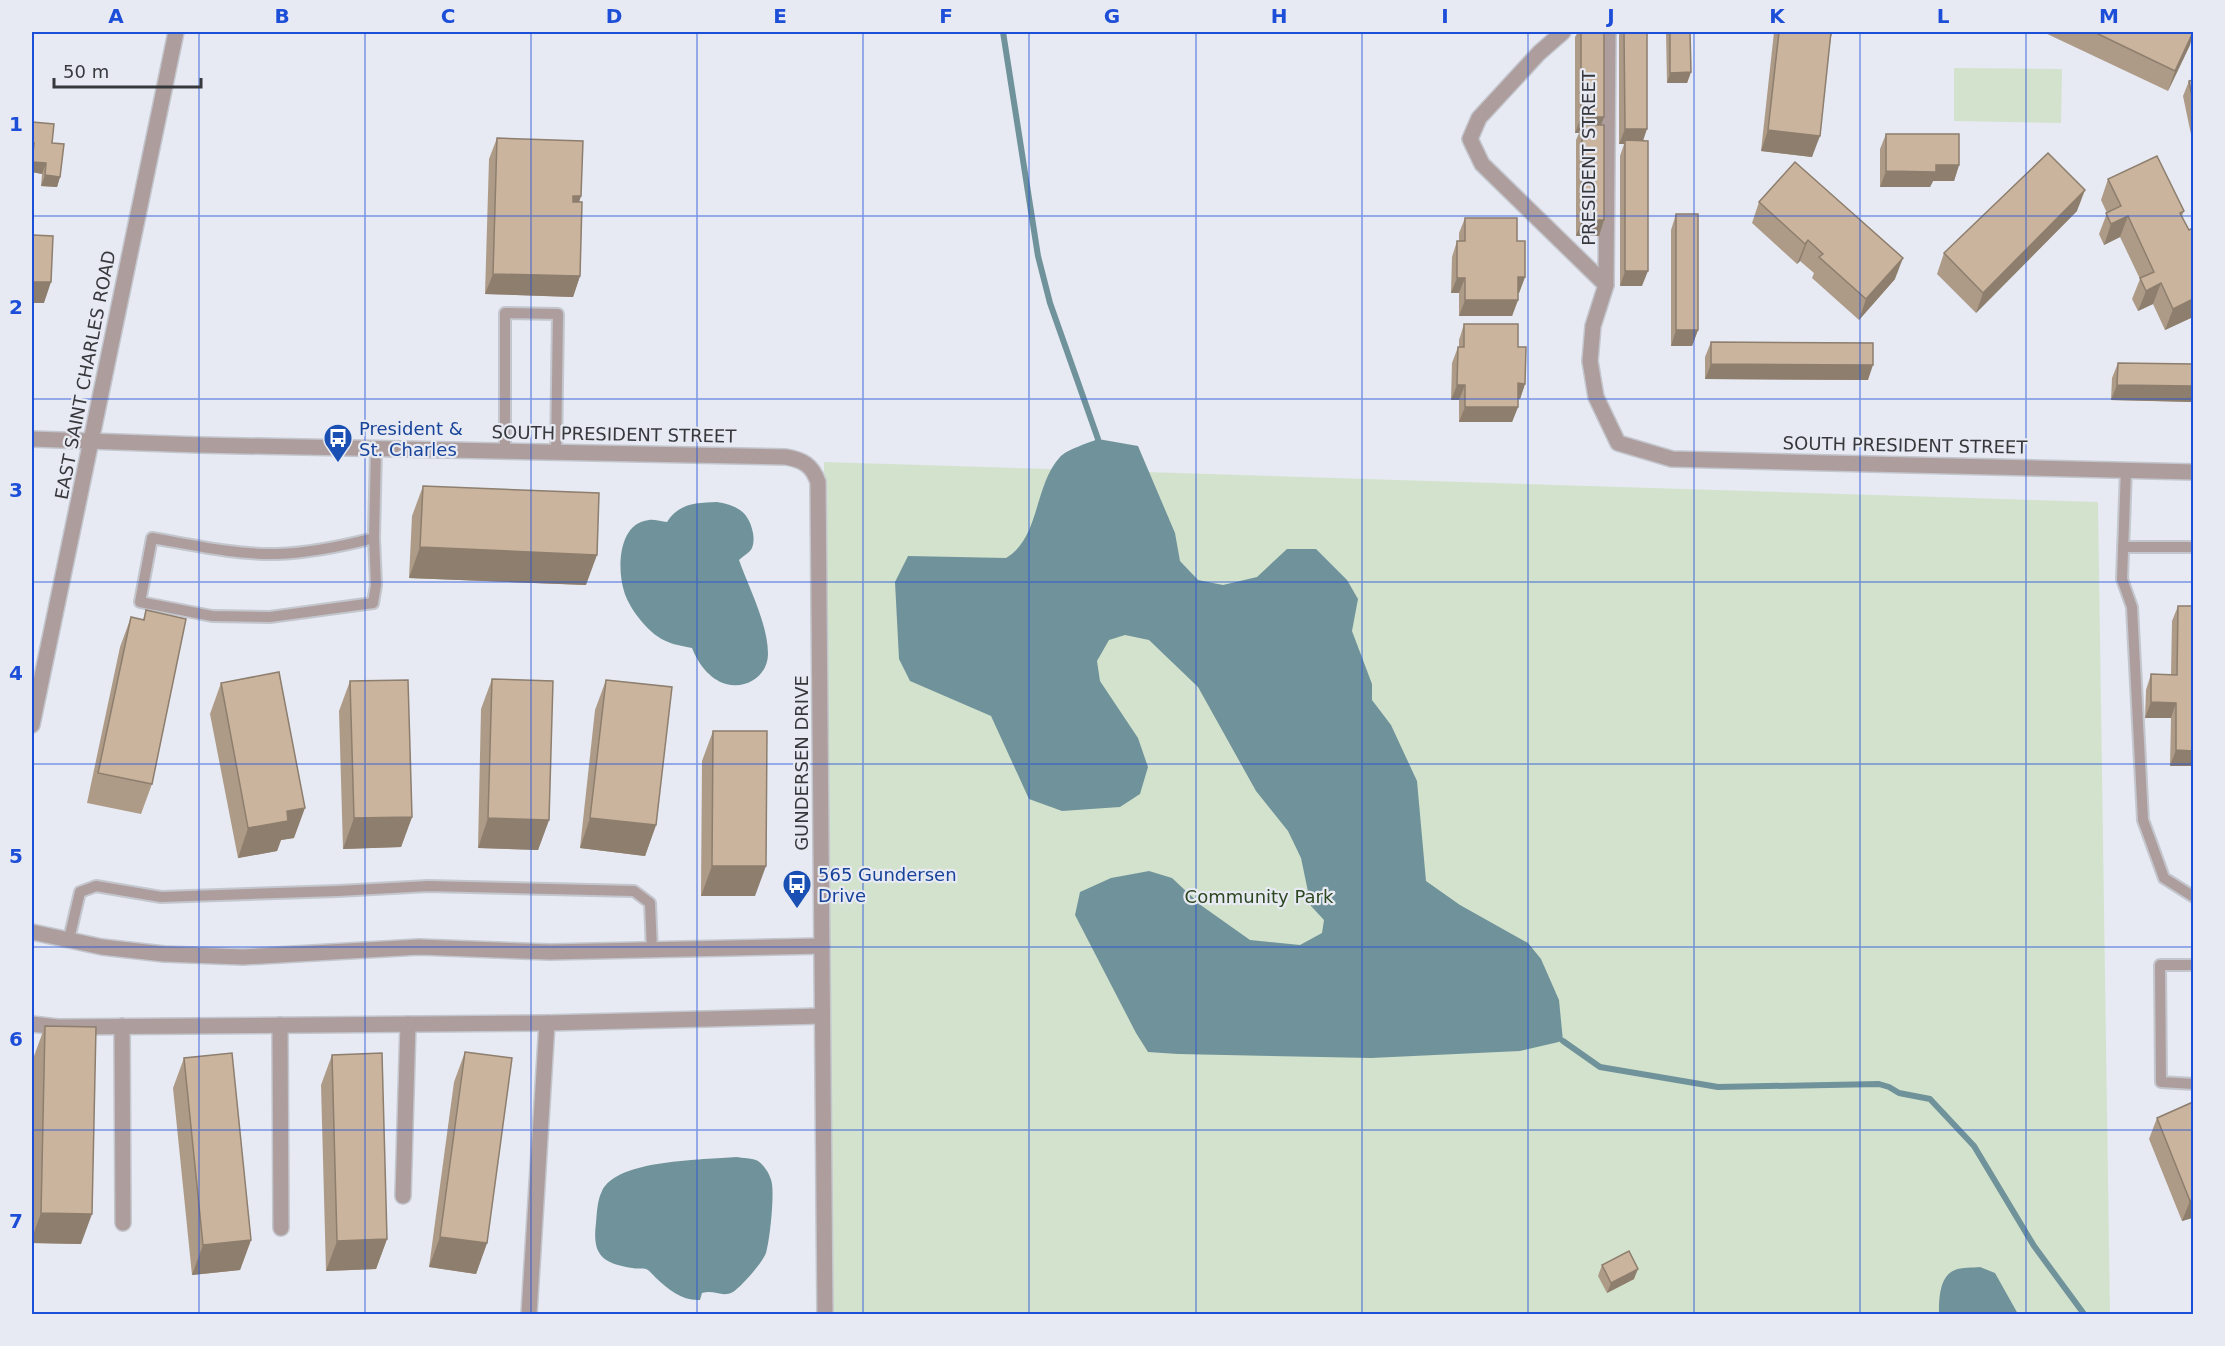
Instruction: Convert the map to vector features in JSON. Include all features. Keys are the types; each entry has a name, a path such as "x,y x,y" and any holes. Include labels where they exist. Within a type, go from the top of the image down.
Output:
{"street":[{"name":"EAST SAINT CHARLES ROAD","path":"32,725 176,32"},
{"name":"PRESIDENT STREET","path":"1563,32 1539,53 1479,118 1470,139 1482,164 1606,285"},
{"name":"PRESIDENT STREET","path":"1608,32 1606,285 1593,326 1590,361 1596,397 1618,443"},
{"path":"32,439 92,441"},
{"name":"SOUTH PRESIDENT STREET","path":"92,441 786,457 799,459 809,465"},
{"name":"SOUTH PRESIDENT STREET","path":"1618,443 1672,459 2193,472"},
{"name":"GUNDERSEN DRIVE","path":"809,465 818,482 825,1314"},
{"path":"32,932 102,947 164,954 243,957 419,947 550,952 822,946"},
{"path":"32,1024 58,1027 547,1023 822,1016"},
{"path":"529,1314 547,1023"},
{"path":"403,1196 408,1024"},
{"path":"280,1025 281,1228"},
{"path":"123,1026 123,1223"}],"lane":[{"path":"505,452 505,313 558,314 556,453"},
{"path":"374,538 343,546 276,554 214,549 152,538 140,602 212,616 270,618 373,603 376,585 374,538 376,449"},
{"path":"2126,470 2122,579 2132,607 2143,820 2164,878 2193,897"},
{"path":"2123,547 2193,547"},
{"path":"69,939 80,892 96,886 161,897 428,886 634,891 650,903 652,950"},
{"path":"2193,965 2160,965 2161,1082 2193,1084"}],"green space":[{"path":"1954,68 2062,69 2061,123 1954,121"},
{"name":"Community Park","path":"824,462 2098,502 2110,1314 827,1314"}],"water":[{"path":"1098,439 1138,446 1175,533 1180,561 1198,580 1223,585 1257,577 1287,549 1316,549 1347,580 1358,599 1352,631 1372,684 1372,700 1391,725 1417,781 1426,881 1460,905 1528,943 1541,959 1559,1000 1563,1041 1520,1051 1371,1058 1148,1052 1075,915 1080,892 1111,878 1149,871 1172,878 1202,906 1250,940 1300,945 1322,933 1324,920 1311,906 1301,858 1288,831 1256,791 1198,687 1149,640 1125,635 1109,640 1097,661 1100,681 1138,738 1148,767 1140,794 1120,807 1062,811 1029,799 991,716 910,681 899,659 895,582 908,556 1006,558 1025,538 1045,482 1060,457 1072,449"},
{"path":"717,502 741,511 751,526 753,535 751,549 739,560 761,618 768,654 767,662 760,674 749,683 741,685 720,682 701,665 692,648 669,643 652,632 633,609 626,597 622,582 622,548 631,529 649,520 667,522 677,511 689,505"},
{"path":"736,1157 756,1160 763,1166 771,1181 772,1199 766,1253 751,1274 733,1292 725,1294 706,1292 702,1293 700,1300 687,1299 671,1290 645,1269 622,1266 601,1256 595,1234 599,1199 611,1180 643,1167 663,1163"},
{"path":"1980,1267 1995,1273 2018,1314 1939,1314 1941,1289 1946,1277 1958,1269"}],"building":[{"path":"1581,32 1604,32 1604,117 1581,117"},
{"path":"1624,32 1647,32 1647,129 1625,129"},
{"path":"1670,32 1690,32 1691,72 1670,73"},
{"path":"1779,32 1831,32 1820,136 1768,130"},
{"path":"2094,32 2193,32 2175,71"},
{"path":"2193,80 2193,102 2189,81"},
{"path":"32,122 54,124 52,143 64,144 60,177 45,175 46,163 32,162 34,143 32,143"},
{"path":"1582,125 1604,125 1604,220 1582,220"},
{"path":"1886,134 1959,134 1959,165 1936,165 1936,172 1886,171"},
{"path":"497,138 583,141 581,196 573,196 573,202 582,202 580,276 493,274"},
{"path":"1625,140 1648,141 1648,271 1625,271"},
{"path":"2048,153 2085,190 1983,293 1944,253"},
{"path":"2157,156 2184,211 2180,213 2189,230 2193,228 2193,299 2173,309 2161,283 2146,291 2140,278 2154,272 2128,216 2111,224 2106,213 2121,206 2108,179"},
{"path":"1795,162 1903,258 1866,299 1819,257 1823,254 1808,240 1805,244 1759,202"},
{"path":"1676,214 1698,214 1698,330 1676,330"},
{"path":"1465,218 1517,218 1517,241 1525,241 1525,277 1518,277 1518,300 1465,300 1465,278 1457,278 1457,241 1465,241"},
{"path":"32,235 53,236 51,282 32,282"},
{"path":"1464,324 1518,324 1518,347 1526,347 1525,384 1518,383 1518,407 1465,407 1465,385 1457,385 1458,347 1464,347"},
{"path":"1711,342 1873,343 1873,365 1711,364"},
{"path":"2118,363 2193,364 2193,386 2117,385"},
{"path":"423,486 599,493 597,555 420,547"},
{"path":"2178,606 2193,606 2193,751 2176,750 2176,703 2151,702 2151,674 2177,675"},
{"path":"146,610 186,619 152,784 98,773 131,617 144,620"},
{"path":"279,672 305,808 287,811 288,821 248,828 221,683"},
{"path":"492,679 553,681 549,820 488,818"},
{"path":"408,680 412,817 354,818 350,681"},
{"path":"606,680 672,687 656,825 590,818"},
{"path":"713,731 767,731 766,866 712,866"},
{"path":"45,1026 96,1027 92,1214 41,1213"},
{"path":"465,1052 512,1058 487,1243 440,1237"},
{"path":"232,1053 251,1240 203,1245 184,1058"},
{"path":"382,1053 387,1239 337,1241 332,1055"},
{"path":"2193,1102 2193,1199 2190,1201 2157,1118"},
{"path":"1629,1251 1638,1269 1611,1283 1602,1265"}],"waterway":[{"path":"1003,32 1038,256 1050,303 1098,439"},
{"path":"1563,1041 1600,1067 1718,1087 1879,1084 1899,1093 1930,1099 1974,1146 2034,1246 2084,1314"}],"place":[{"name":"President & St. Charles","path":"338,464"},
{"name":"565 Gundersen Drive","path":"797,910"}]}
